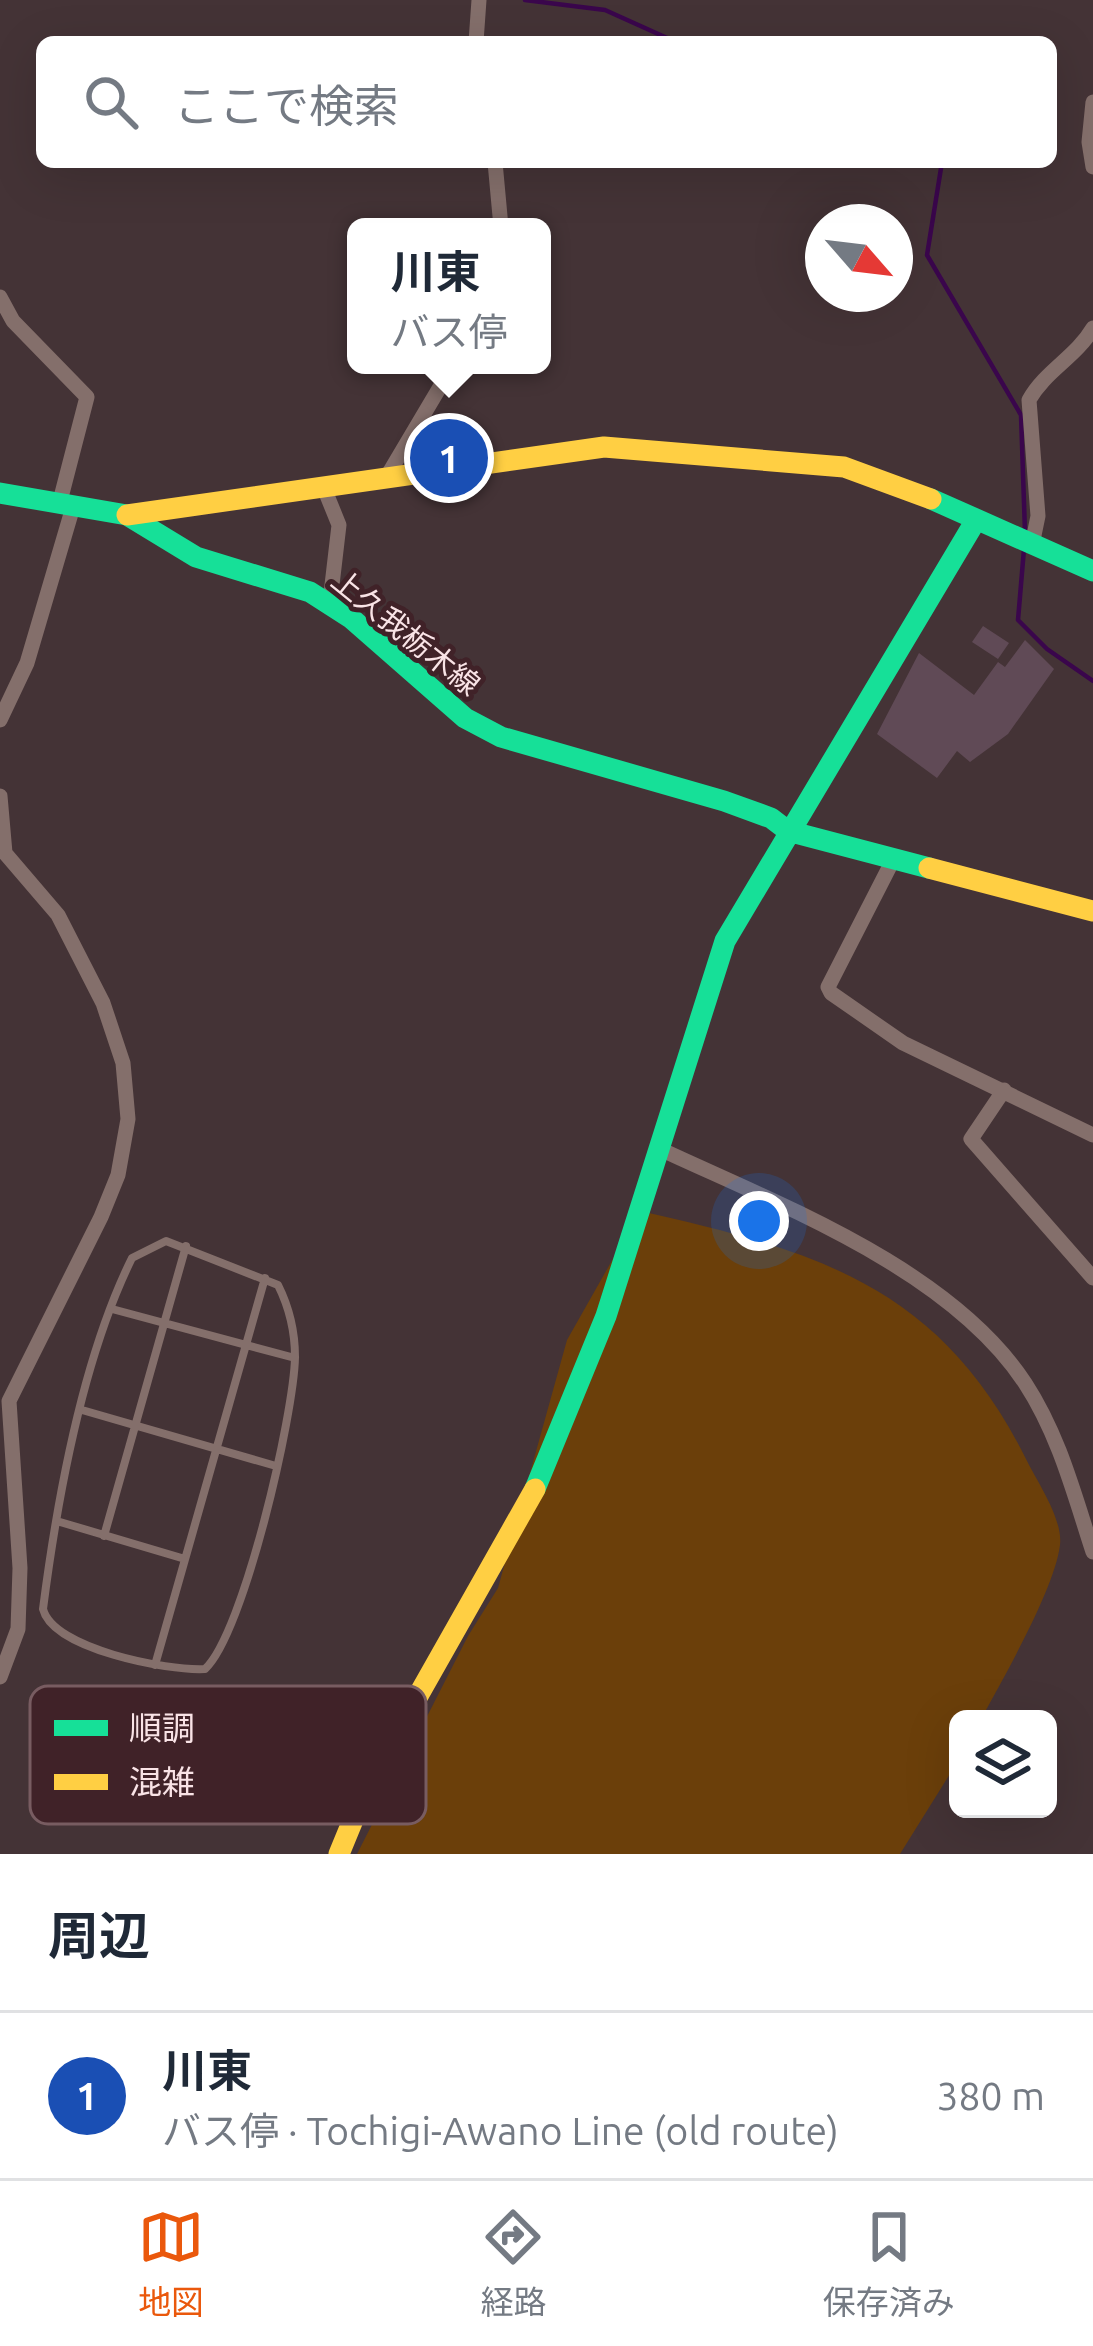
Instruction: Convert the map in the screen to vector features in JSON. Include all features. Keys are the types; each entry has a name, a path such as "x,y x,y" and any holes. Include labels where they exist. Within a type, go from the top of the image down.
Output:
{"street":[{"path":"476,36 479,0"},
{"path":"1093,102 1089,142 1093,167"},
{"path":"496,168 500,218"},
{"path":"0,297 13,321 87,397 66,506 26,662 0,720"},
{"path":"1032,545 1038,516 1029,400 1036,386 1082,348 1093,328"},
{"path":"386,478 448,374"},
{"path":"0,493 128,515 566,448 765,457 863,472 1093,571"},
{"path":"325,488 339,525 330,602"},
{"name":"上久我栃木線","path":"128,515 196,557 330,602 464,718 501,737 724,801 771,818 788,831 1093,911"},
{"path":"424,1686 543,1475 606,1316 725,941 976,520"},
{"path":"0,796 2,856 58,914 103,1003 123,1063 128,1120 118,1175 101,1217 9,1401 20,1568 18,1629 0,1677"},
{"path":"893,860 828,987 831,993 903,1043 1093,1135"},
{"path":"1004,1090 971,1139 1093,1279"},
{"path":"660,1149 895,1267 954,1307 1007,1359 1049,1425 1093,1552"},
{"path":"339,1854 351,1824"}],"lane":[{"path":"166,1241 186,1246 278,1285 287,1304 295,1358 276,1466 227,1638 205,1669 155,1665 75,1641 46,1621 46,1589 82,1410 112,1309 132,1258 141,1250 166,1241"},
{"path":"104,1536 186,1246"},
{"path":"155,1665 265,1278"},
{"path":"112,1309 295,1358"},
{"path":"82,1410 276,1466"},
{"path":"60,1522 185,1559"}],"shaded area":[{"path":"640,1211 763,1242 818,1262 868,1285 913,1316 955,1354 993,1402 1043,1490 1060,1535 1056,1563 1039,1608 986,1710 949,1710 949,1775 900,1854 357,1854 372,1824 426,1824 426,1718 498,1588 567,1340"}],"building":[{"path":"983,626 1009,643 998,659 972,642"},
{"path":"1025,640 1054,669 1008,734 970,762 957,751 937,778 877,734 919,653 974,695 998,662 1005,667"}],"waterway":[{"path":"525,0 605,10 663,36"},
{"path":"941,168 927,255 1021,415 1025,532"},
{"path":"1024,549 1018,620 1047,649 1093,681"}],"traffic: fast":[{"path":"0,493 127,515 196,557 310,592 352,619 465,718 501,737 724,801 771,818 788,831 929,868"},
{"path":"931,499 1093,571"},
{"path":"535,1489 606,1316 725,941 976,520"}],"traffic: slow":[{"path":"127,515 604,447 844,467 931,499"},
{"path":"929,868 1093,911"},
{"path":"424,1686 535,1489"},
{"path":"339,1854 351,1824"}],"place":[{"name":"川東","path":"449,458"}]}
